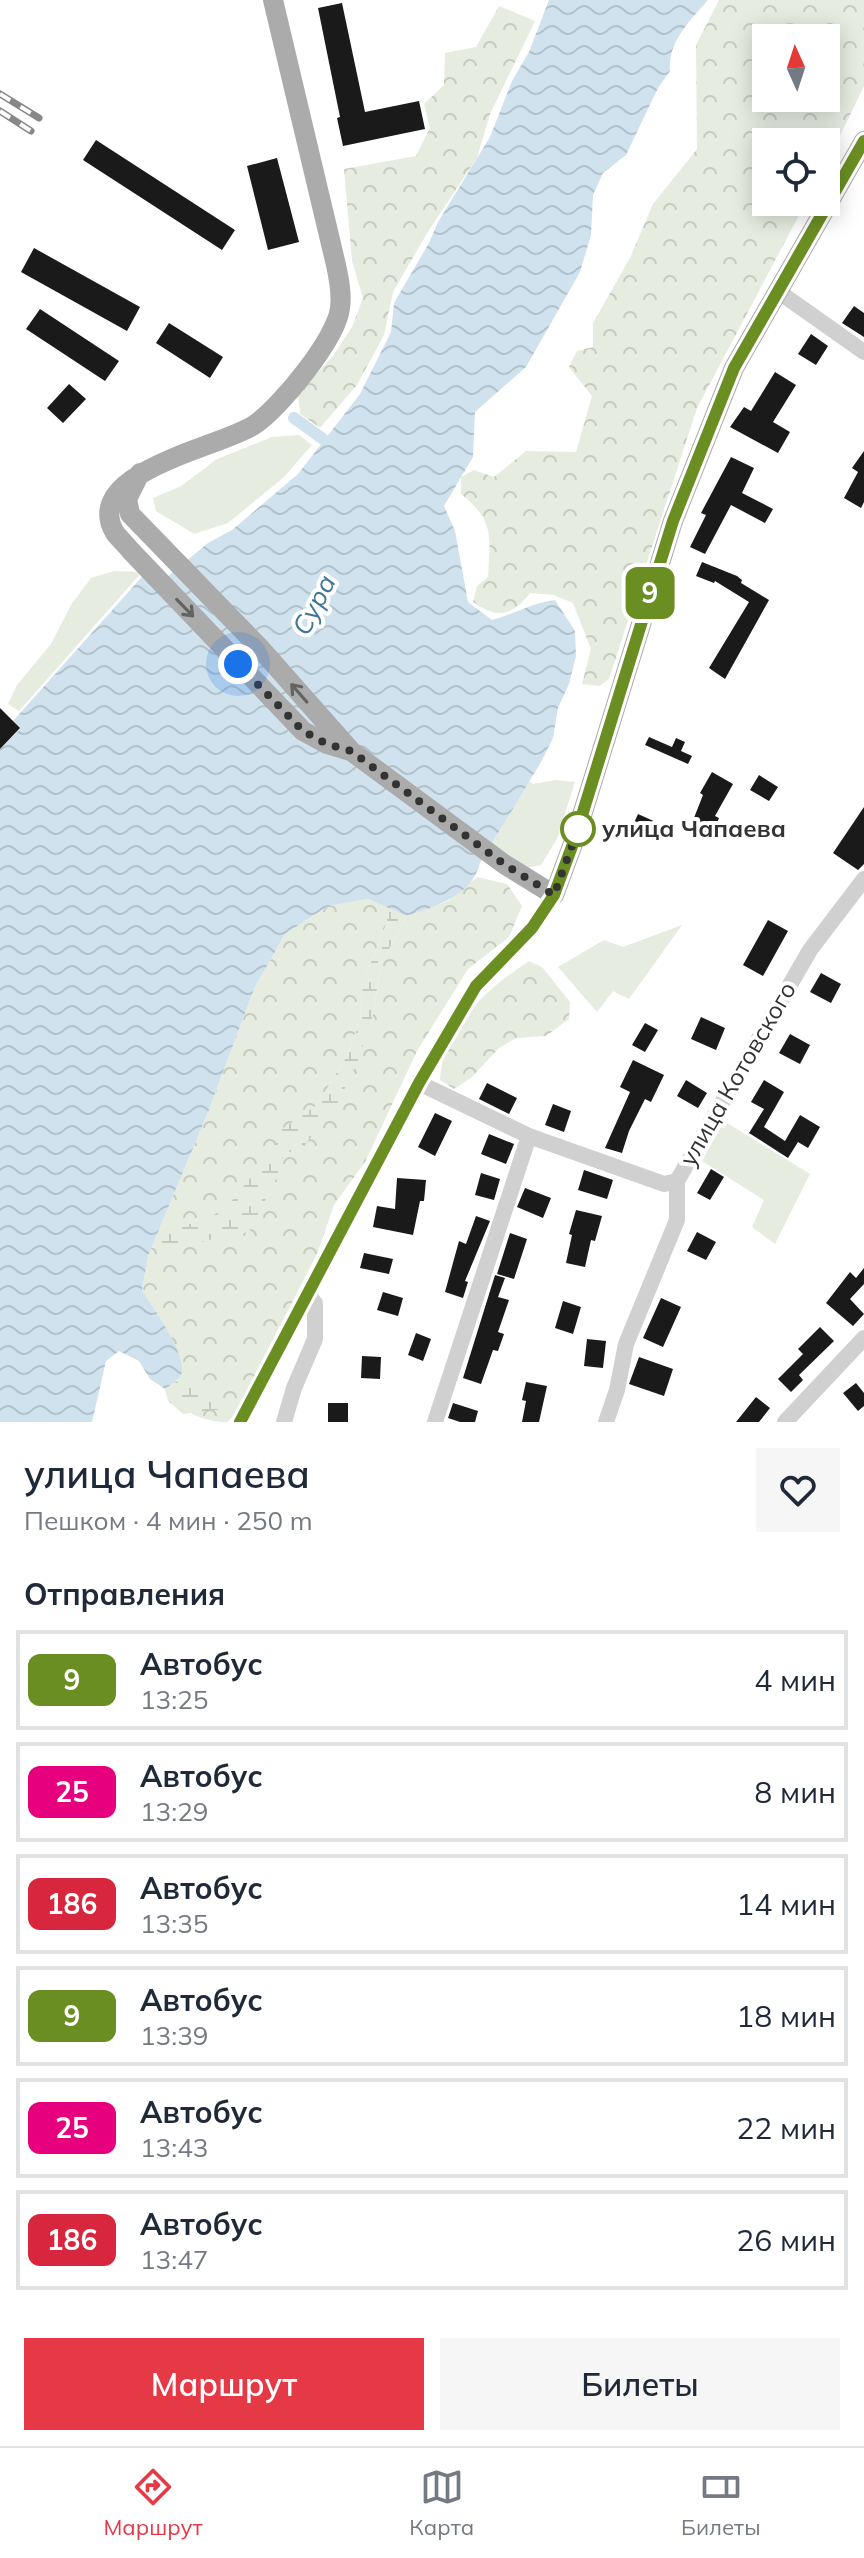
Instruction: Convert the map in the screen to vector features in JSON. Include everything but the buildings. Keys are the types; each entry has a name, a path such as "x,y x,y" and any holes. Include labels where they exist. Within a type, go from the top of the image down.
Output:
{"main road":[{"path":"273,0 336,265 340,309 334,326 310,364 263,418 230,437 140,473 122,486 111,506 112,526 131,551 303,731 327,744 351,751"},
{"path":"140,473 129,490 127,506 130,514 259,647 351,751 504,864 554,895 574,841 673,521 734,368 864,141"}],"street":[{"path":"779,292 864,352"},
{"name":"улица Котовского","path":"606,1422 617,1390 626,1344 677,1220 677,1181 810,950 864,879"},
{"path":"240,1422 419,1083 476,986 532,928 554,895"},
{"path":"419,1083 529,1136 664,1184 677,1181"},
{"path":"435,1422 529,1136"},
{"path":"284,1422 294,1388 315,1339 315,1303 307,1294"},
{"path":"785,1422 864,1338"}],"green space":[{"path":"719,0 864,0 864,86 840,136 840,128 752,128 752,216 799,216 697,408 609,679 599,686 582,684 591,649 573,603 554,595 530,593 511,610 497,613 473,602 477,586 488,577 489,540 480,513 461,494 461,477 474,470 494,477 526,451 576,452 592,396 569,367 577,351 593,347 593,323 630,258 653,204 697,149 696,45"},
{"path":"499,6 535,21 490,114 477,158 429,230 393,292 384,335 357,385 320,428 300,414 298,393 333,356 352,327 363,298 352,261 344,169 416,156 430,128 424,104 444,85 445,53 476,47"},
{"path":"299,435 312,445 284,477 228,523 194,534 156,511 153,498 181,486 217,459 272,437"},
{"path":"114,571 142,572 19,711 8,704 17,685 51,644 71,605 91,578"},
{"path":"556,780 575,782 557,839 541,865 526,868 491,845 529,781 533,784"},
{"path":"477,877 507,884 522,906 509,937 468,969 417,1051 365,1162 334,1205 317,1254 233,1417 227,1422 218,1422 191,1413 177,1391 180,1366 173,1342 142,1290 148,1256 209,1110 254,989 285,934 328,906 368,899 387,907 387,922 363,983 360,1020 347,1056 317,1105 282,1130 302,1147 374,1011 380,966 407,916 448,901"},
{"path":"387,907 407,916 380,966 374,1011 358,1061 332,1115 302,1147 284,1154 275,1181 249,1232 152,1248 162,1224 196,1224 225,1209 276,1142 282,1129 317,1105 347,1056 360,1020 363,983 387,922"},
{"path":"682,925 629,999 613,991 597,1012 558,967 604,940 623,947"},
{"path":"529,961 542,967 570,1002 569,1019 546,1036 516,1038 499,1048 471,1078 454,1089 440,1080 449,1043 458,1026 483,997"},
{"path":"724,1121 810,1174 775,1244 752,1227 764,1200 702,1161"},
{"path":"177,1381 203,1393 225,1409 183,1414 168,1401 165,1389"}],"water":[{"name":"Сура","path":"549,0 708,0 676,41 670,71 658,88 626,155 603,173 593,195 591,235 580,272 526,367 475,412 473,457 444,506 455,531 468,602 492,620 555,600 575,631 576,656 569,684 558,708 553,738 476,874 461,892 441,904 407,916 368,899 328,906 285,934 254,989 209,1110 148,1256 142,1290 178,1352 182,1371 178,1379 165,1389 150,1379 139,1361 119,1351 106,1361 92,1422 0,1422 0,749 20,729 13,721 148,570 161,582 208,543 232,530 298,474 360,394 391,332 394,303 438,222 490,137"}],"waterway":[{"path":"294,418 323,439"}],"railway":[{"path":"0,94 39,118"},
{"path":"0,111 31,131"}],"bus line":[{"name":"9","path":"240,1422 419,1083 476,986 532,928 554,895 574,841 673,521 734,368 864,141"}],"place":[{"name":"улица Чапаева","path":"578,829"}],"route":[{"path":"238,664 303,731 327,744 351,751 504,864 554,895 578,829"}]}
